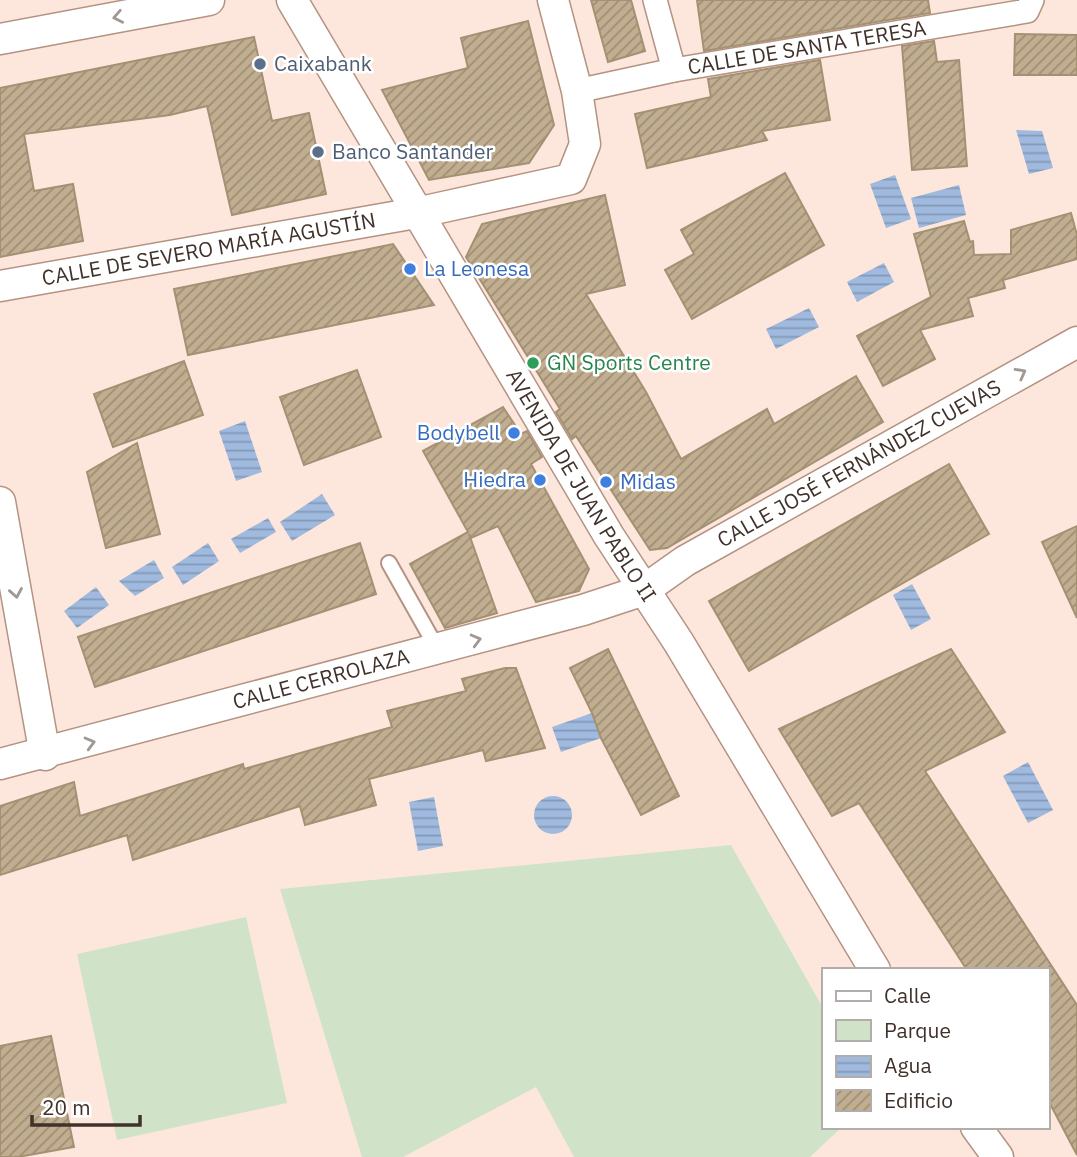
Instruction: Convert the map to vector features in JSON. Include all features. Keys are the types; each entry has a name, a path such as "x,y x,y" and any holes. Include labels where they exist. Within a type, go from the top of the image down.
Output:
{"street":[{"path":"0,39 209,0"},
{"name":"AVENIDA DE JUAN PABLO II","path":"292,0 416,213 874,968"},
{"path":"553,0 577,91"},
{"path":"654,0 674,70"},
{"name":"CALLE DE SANTA TERESA","path":"577,91 674,70 1027,11 1032,0"},
{"name":"CALLE DE SEVERO MARÍA AGUSTÍN","path":"0,286 416,213 571,179 585,144 577,91"},
{"name":"CALLE JOSÉ FERNÁNDEZ CUEVAS","path":"643,590 685,561 1077,342"},
{"path":"0,502 45,755"},
{"name":"CALLE CERROLAZA","path":"0,764 45,755 438,650 583,610 643,590"},
{"path":"977,1129 998,1157"}],"lane":[{"path":"389,563 438,650"}],"green space":[{"path":"731,845 822,1006 822,1129 840,1129 810,1157 574,1157 536,1087 403,1157 362,1157 280,889"},
{"path":"246,917 287,1103 117,1140 77,954"}],"water":[{"path":"1016,130 1042,131 1053,168 1029,174"},
{"path":"895,175 911,219 886,228 870,184"},
{"path":"959,185 966,215 919,228 911,198"},
{"path":"884,263 894,282 857,302 847,282"},
{"path":"809,308 819,327 776,349 766,329"},
{"path":"245,421 262,472 236,481 219,431"},
{"path":"322,494 335,515 292,541 280,522"},
{"path":"268,518 276,532 240,553 231,539"},
{"path":"208,543 219,561 183,585 172,567"},
{"path":"154,560 164,578 135,596 119,581"},
{"path":"912,584 931,619 911,630 893,595"},
{"path":"96,587 109,605 77,628 64,611"},
{"path":"592,713 601,738 561,752 552,727"},
{"path":"1028,762 1053,810 1028,823 1003,776"},
{"path":"553,796 567,801 572,815 567,829 553,834 539,829 534,815 539,801"},
{"path":"434,797 443,846 418,851 409,802"}],"building":[{"path":"591,0 631,0 645,51 608,62"},
{"path":"697,0 928,0 930,13 704,51"},
{"path":"528,21 554,125 529,163 429,180 382,90 468,68 461,38"},
{"path":"1015,34 1077,35 1077,75 1014,75"},
{"path":"254,37 272,121 309,113 326,194 232,215 207,106 170,115 24,134 34,191 73,184 83,241 0,257 0,88"},
{"path":"934,41 937,62 959,60 967,166 912,170 902,46"},
{"path":"820,60 830,120 762,131 767,140 647,168 635,114 711,97 708,79"},
{"path":"785,173 824,245 692,319 665,270 694,254 681,230"},
{"path":"605,195 625,285 586,294 646,392 681,459 767,409 774,424 856,376 883,422 667,548 650,550 576,436 572,439 556,412 560,409 466,257 482,224"},
{"path":"1071,213 1077,235 1077,259 1003,280 1005,288 968,298 973,316 920,330 935,359 883,386 857,336 931,297 914,234 964,221 970,242 973,241 974,255 1011,254 1011,230"},
{"path":"393,244 434,305 188,355 174,289"},
{"path":"184,361 203,415 113,447 94,394"},
{"path":"357,370 381,437 304,465 280,397"},
{"path":"503,407 521,434 527,431 542,457 531,464 589,569 579,591 536,602 498,526 471,538 469,534 497,613 445,628 410,564 468,532 423,451"},
{"path":"137,443 160,534 106,548 87,472"},
{"path":"949,464 989,534 749,671 709,601"},
{"path":"1077,526 1077,618 1042,542"},
{"path":"360,543 376,594 95,687 78,637"},
{"path":"608,649 679,796 641,815 601,738 570,668"},
{"path":"951,649 1005,732 925,771 1077,1005 1077,1155 1049,1102 1049,968 966,968 859,803 832,816 779,729"},
{"path":"505,668 516,668 545,748 486,761 483,750 369,779 376,805 305,825 300,806 133,860 127,835 0,875 0,806 74,782 80,816 243,764 244,769 392,727 387,711 466,691 462,679"},
{"path":"51,1036 74,1147 18,1157 0,1157 0,1046"}],"place":[{"name":"Caixabank","path":"260,64"},
{"name":"Banco Santander","path":"318,152"},
{"name":"La Leonesa","path":"410,269"},
{"name":"GN Sports Centre","path":"533,363"},
{"name":"Bodybell","path":"514,433"},
{"name":"Hiedra","path":"540,480"},
{"name":"Midas","path":"606,482"}]}
